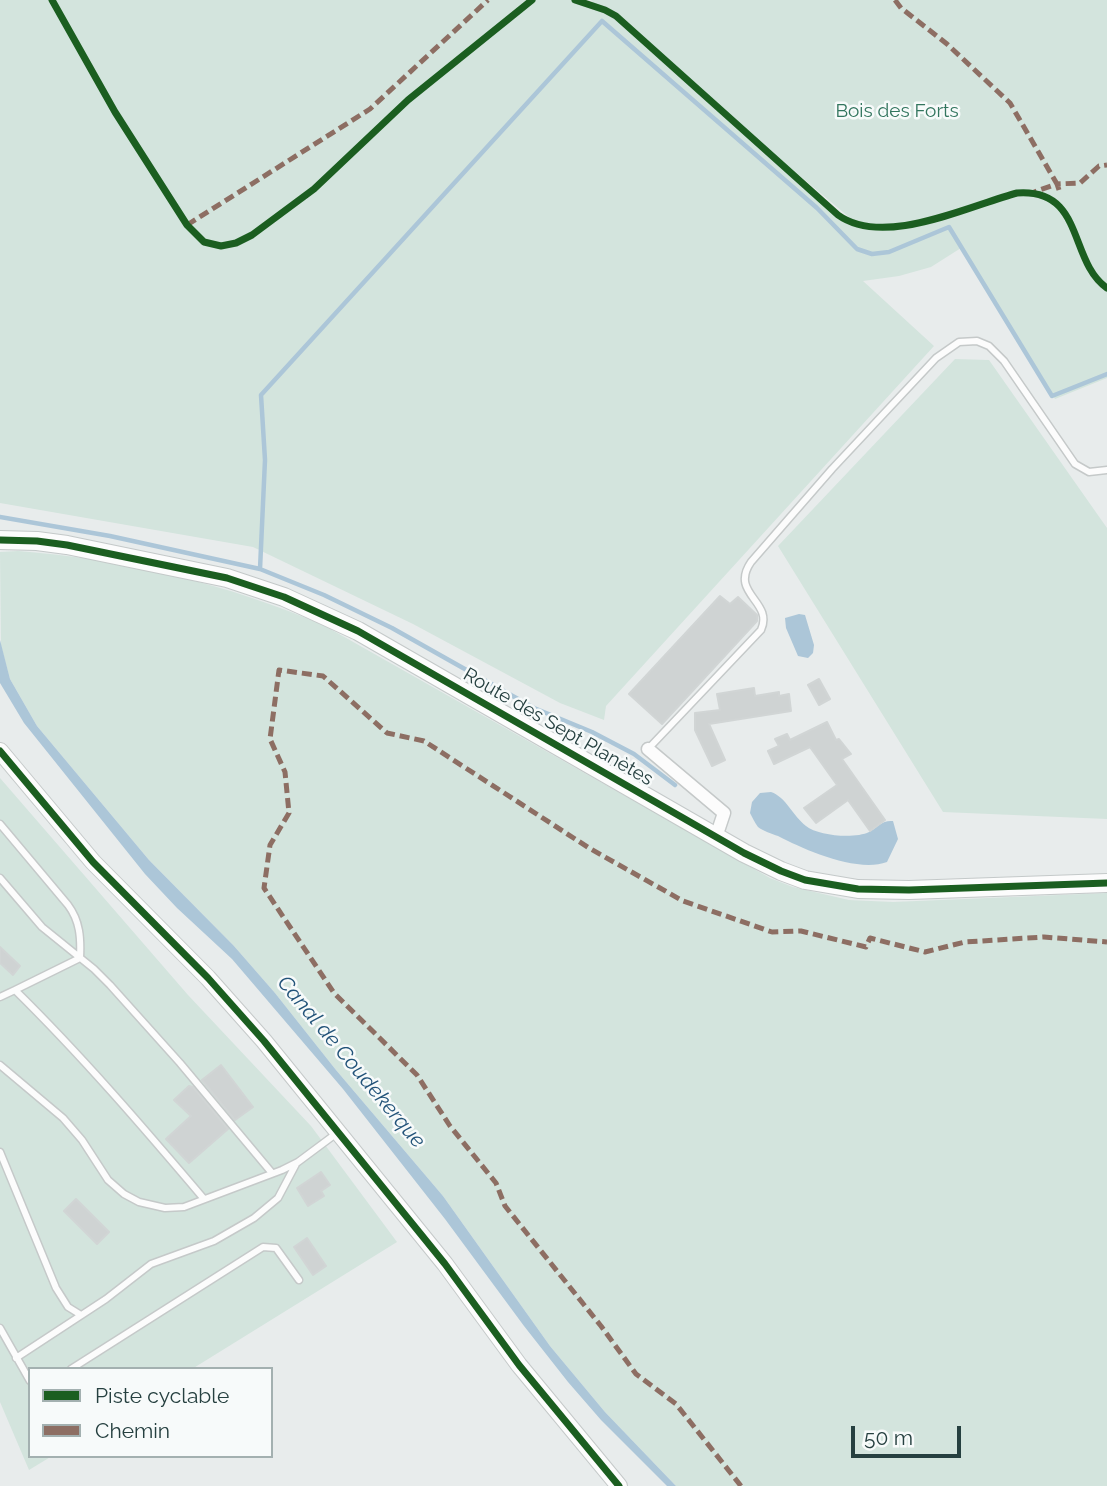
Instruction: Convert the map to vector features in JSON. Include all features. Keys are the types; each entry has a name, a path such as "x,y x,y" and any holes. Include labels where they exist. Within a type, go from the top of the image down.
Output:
{"main road":[{"name":"Route des Sept Planètes","path":"0,540 49,542 195,571 256,587 299,603 358,631 716,836 781,871 806,880 845,888 896,891 1107,883"}],"street":[{"path":"648,749 724,813 716,836"},
{"path":"0,751 98,867 233,1005 445,1264 519,1365 619,1486"}],"lane":[{"path":"648,749 761,629 764,614 747,591 745,581 751,562 832,469 952,344 971,341 989,346 1004,362 1075,464 1089,472 1107,470"},
{"path":"0,824 72,911 79,931 80,958"},
{"path":"0,878 34,919 110,985 180,1063 272,1173"},
{"path":"0,997 80,958"},
{"path":"15,990 115,1094 204,1199"},
{"path":"0,1065 63,1118 77,1133 108,1180 124,1194 147,1205 184,1207 298,1162 338,1132"},
{"path":"0,1152 56,1288 68,1307 81,1315"},
{"path":"16,1359 150,1264 214,1241 264,1211 278,1198 298,1162"},
{"path":"74,1367 263,1247 276,1248 299,1280"},
{"path":"0,1328 28,1378"}],"green space":[{"name":"Bois des Forts","path":"0,0 526,0 487,36 532,0 575,0 597,7 591,0 1107,0 1107,378 1055,399 961,248 931,267 899,276 863,281 934,346 606,706 604,720 560,703 413,624 253,547 0,503","holes":["731,118 862,228 838,215"]},
{"path":"955,359 989,360 1107,528 1107,819 943,812 778,546"},
{"path":"18,551 97,560 175,576 251,598 325,626 770,878 793,887 849,900 893,902 1107,893 1107,1486 676,1486 605,1412 550,1346 443,1196 275,993 234,946 149,860 37,726 10,679 1,646 0,552"},
{"path":"0,778 188,995 311,1126 397,1242 195,1367 28,1367 28,1458 49,1458 29,1470 0,1402"}],"water":[{"path":"805,615 814,645 813,653 808,658 798,656 786,628 785,618"},
{"path":"0,640 10,679 37,726 149,860 234,946 275,993 443,1196 550,1346 605,1412 676,1486 667,1486 601,1420 568,1382 343,1089 232,959 145,874 24,723 0,683"},
{"path":"771,792 781,798 806,826 819,832 837,835 863,834 880,824 893,821 898,839 887,862 861,865 831,858 760,828 750,813 752,802 760,793"}],"building":[{"path":"720,596 730,604 738,597 757,615 757,621 662,724 629,694"},
{"path":"819,679 830,699 819,705 808,685"},
{"path":"754,688 755,696 779,692 779,696 789,694 791,711 709,724 725,760 712,766 695,730 695,713 720,710 717,694"},
{"path":"827,722 836,740 839,739 851,754 842,759 885,820 870,831 848,800 816,823 804,808 837,785 810,747 774,764 768,751 779,746 775,739 787,734 790,740"},
{"path":"0,947 20,966 13,975 0,963"},
{"path":"221,1065 253,1107 235,1120 202,1080"},
{"path":"189,1086 193,1087 228,1129 189,1163 166,1139 191,1116 174,1100"},
{"path":"321,1172 330,1185 321,1191 324,1196 308,1206 297,1188"},
{"path":"76,1199 109,1232 97,1244 64,1211"},
{"path":"307,1238 326,1266 313,1275 294,1247"}],"waterway":[{"path":"260,569 265,460 261,395 602,21 817,208 857,249 872,254 889,252 949,227 1052,396 1107,374"},
{"path":"0,517 110,536 260,569 324,595 392,628 534,708 592,732 634,754 675,785"}],"marked path":[{"path":"187,225 370,109 488,0"},
{"path":"895,0 1010,103 1057,184 1034,192"},
{"path":"1059,190 1057,184 1080,183 1099,166 1107,165"},
{"path":"741,1486 676,1404 636,1374 505,1206 496,1183 450,1126 417,1075 334,993 264,888 270,845 289,813 285,772 270,739 279,670 323,676 387,733 424,741 589,848 683,901 772,932 801,931 866,947 870,938 925,952 965,942 1044,937 1107,942"}],"cycle path":[{"path":"52,0 115,112 187,225 204,242 221,246 236,243 252,235 314,189 408,100 532,0"},
{"path":"575,0 616,16 838,215 857,224 902,226 1017,193 1039,195 1054,202 1065,214 1086,261 1095,276 1107,288"},
{"path":"0,540 67,545 227,578 284,597 358,631 744,853 805,880 858,889 909,890 1107,883"},
{"path":"0,751 93,862 208,978 264,1041 445,1264 519,1365 619,1486"}],"water label":[{"name":"Canal de Coudekerque","path":"351,1062"}]}
